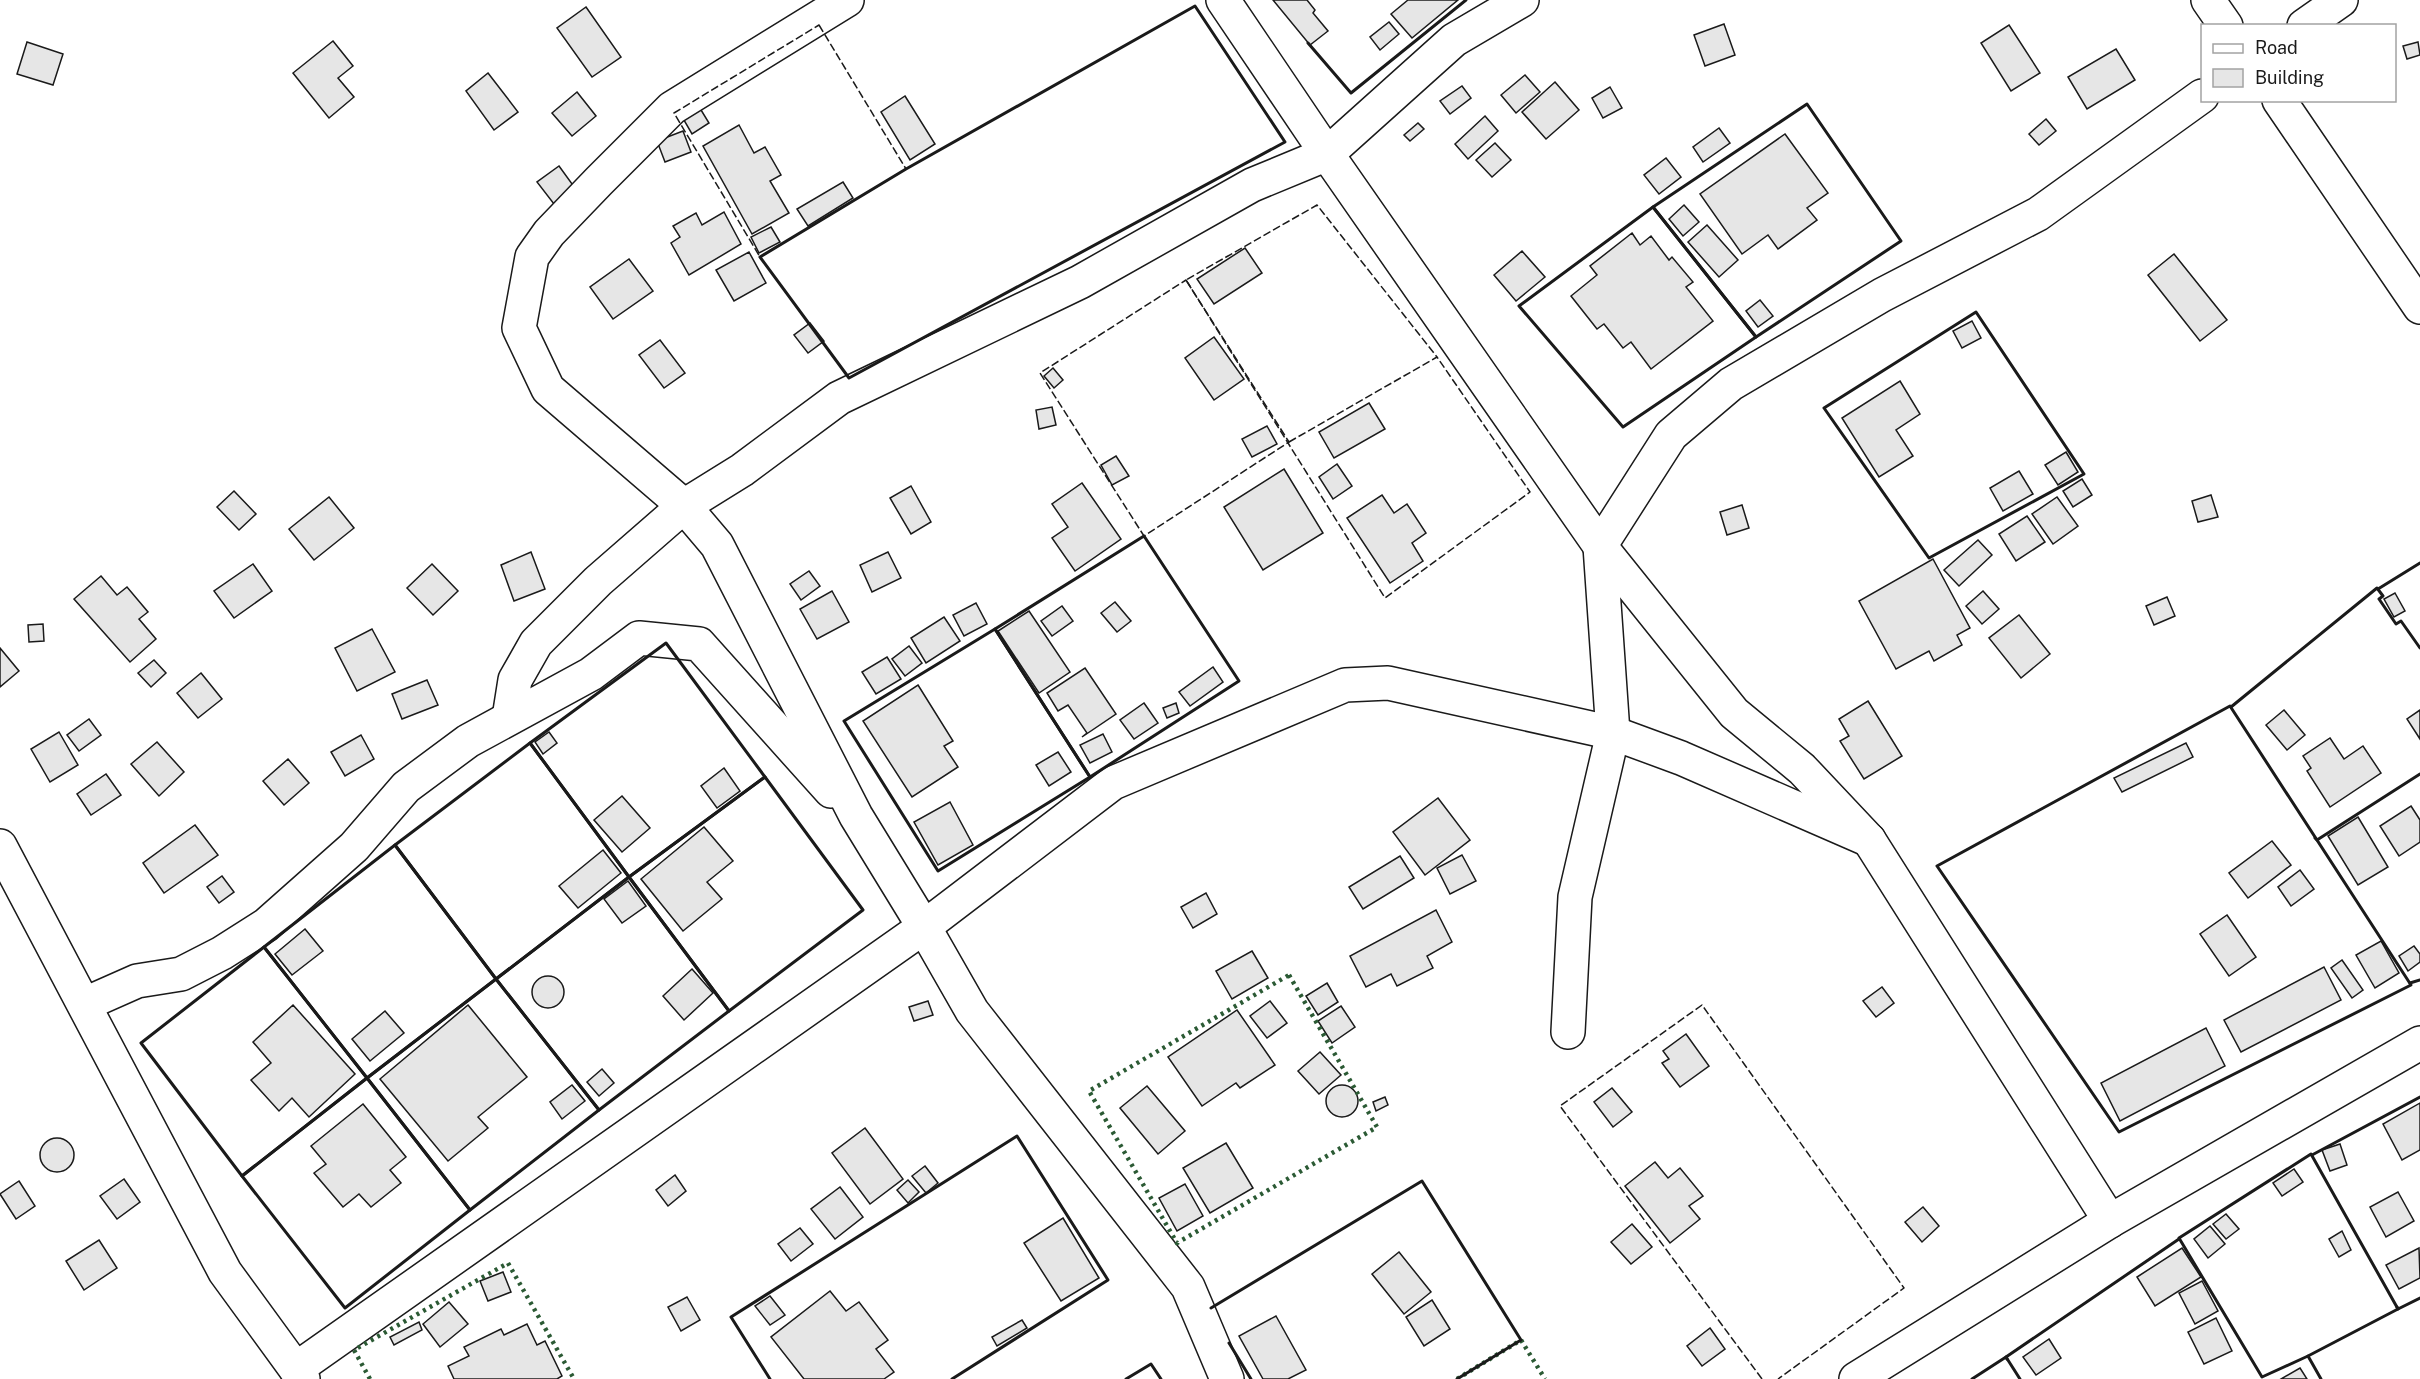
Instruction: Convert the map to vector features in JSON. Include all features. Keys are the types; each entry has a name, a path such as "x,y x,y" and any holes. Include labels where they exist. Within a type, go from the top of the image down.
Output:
{"street":[{"path":"847,0 672,108 549,233 532,257 519,328 548,389 684,506 717,545 856,816 972,1011 1188,1287 1227,1379"},
{"path":"1223,0 1327,154 1600,546 1734,713 1802,769 1869,840 2110,1221"},
{"path":"509,718 515,680 536,643 598,581 684,506 742,470 839,398 1080,282 1252,185 1327,154 1454,40 1522,0"},
{"path":"2208,0 2225,24"},
{"path":"2307,24 2341,0"},
{"path":"1568,1032 1575,897 1613,733 1600,546 1671,435 1731,384 1882,295 2038,214 2201,97"},
{"path":"2280,102 2420,307"},
{"path":"85,1004 137,981 181,974 222,953 266,925 354,847 406,787 468,741 591,674 639,638 699,644 805,764 856,816"},
{"path":"0,846 225,1272 300,1374 924,927 1113,783 1345,685 1388,683 1613,733 1681,758 1869,840"},
{"path":"1856,1379 2110,1221 2420,1042"}],"building":[{"path":"1273,0 1307,0 1315,10 1313,13 1328,31 1310,45"},
{"path":"1408,0 1458,0 1412,38 1391,14"},
{"path":"586,7 621,57 592,77 557,28"},
{"path":"1389,22 1399,34 1380,50 1370,37"},
{"path":"1724,24 1735,55 1705,66 1694,35"},
{"path":"2009,25 2040,73 2011,91 1981,43"},
{"path":"333,41 353,66 338,78 354,97 329,118 293,73"},
{"path":"27,42 63,54 53,85 17,74"},
{"path":"2418,42 2420,55 2407,59 2403,46"},
{"path":"2116,49 2135,80 2087,109 2068,77"},
{"path":"488,73 518,112 494,130 466,91"},
{"path":"1525,75 1540,92 1516,113 1501,95"},
{"path":"1555,82 1579,110 1546,139 1522,112"},
{"path":"1462,86 1471,98 1450,114 1440,101"},
{"path":"1610,87 1622,108 1603,118 1592,98"},
{"path":"577,92 596,116 572,136 552,113"},
{"path":"905,96 935,144 910,160 881,112"},
{"path":"698,105 709,123 692,134 681,115"},
{"path":"1485,116 1498,131 1468,159 1455,144"},
{"path":"2046,119 2056,131 2039,145 2029,134"},
{"path":"1418,123 1424,129 1410,141 1404,135"},
{"path":"739,125 754,153 765,147 781,175 770,181 789,213 752,234 703,146"},
{"path":"1719,128 1730,143 1703,162 1693,147"},
{"path":"683,131 691,152 665,162 657,141"},
{"path":"1785,134 1828,193 1807,208 1817,220 1778,249 1768,235 1742,254 1700,194"},
{"path":"1495,143 1511,160 1492,177 1476,160"},
{"path":"1666,158 1681,177 1659,194 1644,175"},
{"path":"559,166 575,188 554,204 537,182"},
{"path":"843,182 853,198 808,226 797,209"},
{"path":"1684,205 1699,222 1683,236 1669,219"},
{"path":"724,212 741,244 689,275 671,243 680,237 673,226 696,213 702,225"},
{"path":"1707,225 1738,260 1719,277 1688,242"},
{"path":"771,227 780,242 759,253 751,237"},
{"path":"1632,233 1640,245 1651,236 1669,260 1672,257 1693,282 1686,287 1713,321 1651,369 1631,342 1623,348 1604,324 1597,329 1571,296 1597,275 1590,266"},
{"path":"1245,248 1262,273 1214,304 1197,279"},
{"path":"1522,251 1545,277 1516,301 1494,275"},
{"path":"749,252 766,283 734,301 716,270"},
{"path":"2174,254 2227,320 2200,341 2148,275"},
{"path":"629,259 653,291 613,319 590,287"},
{"path":"1760,300 1773,316 1758,327 1746,311"},
{"path":"1972,321 1981,338 1962,348 1953,331"},
{"path":"810,323 824,341 808,353 794,335"},
{"path":"1214,337 1244,379 1214,400 1185,358"},
{"path":"660,340 685,373 664,388 639,355"},
{"path":"1053,368 1063,380 1054,388 1044,376"},
{"path":"1900,381 1920,414 1896,430 1913,456 1879,477 1842,418"},
{"path":"1369,403 1385,429 1334,458 1319,432"},
{"path":"1052,407 1056,425 1039,429 1036,410"},
{"path":"1267,426 1277,444 1252,457 1242,439"},
{"path":"2066,452 2078,472 2058,485 2045,465"},
{"path":"1116,456 1129,476 1112,485 1101,465"},
{"path":"1337,464 1352,486 1333,499 1319,477"},
{"path":"1284,469 1323,533 1263,570 1224,507"},
{"path":"2019,471 2033,494 2003,511 1990,488"},
{"path":"2082,479 2092,495 2073,507 2063,491"},
{"path":"1082,483 1121,539 1075,571 1052,538 1068,527 1052,504"},
{"path":"911,486 931,522 911,534 890,498"},
{"path":"234,491 256,514 239,530 217,507"},
{"path":"1382,495 1394,513 1407,504 1426,533 1412,543 1423,561 1390,583 1347,518"},
{"path":"2211,495 2218,517 2198,522 2192,501"},
{"path":"329,497 354,528 314,560 289,529"},
{"path":"2057,497 2078,526 2053,544 2032,514"},
{"path":"1742,505 1749,528 1727,535 1720,512"},
{"path":"2027,516 2045,542 2016,561 1999,534"},
{"path":"1978,540 1992,555 1959,586 1944,570"},
{"path":"531,552 545,589 514,601 501,565"},
{"path":"888,552 901,578 872,592 860,565"},
{"path":"1933,559 1970,628 1957,635 1962,645 1934,661 1929,651 1896,669 1859,601"},
{"path":"253,564 272,591 234,618 214,591"},
{"path":"432,564 458,591 433,615 407,588"},
{"path":"809,571 820,586 801,600 790,584"},
{"path":"101,576 117,595 127,587 148,612 139,619 156,639 130,662 74,599"},
{"path":"832,591 849,622 817,639 800,609"},
{"path":"1983,591 1999,609 1982,624 1966,606"},
{"path":"2395,593 2405,611 2394,617 2384,599"},
{"path":"2167,597 2175,616 2154,625 2146,606"},
{"path":"1115,602 1131,621 1117,632 1101,613"},
{"path":"976,603 987,624 964,636 953,615"},
{"path":"1062,606 1073,621 1052,636 1041,621"},
{"path":"1029,611 1070,672 1039,693 998,631"},
{"path":"2019,615 2050,654 2021,678 1989,638"},
{"path":"944,617 960,641 926,663 911,638"},
{"path":"43,624 44,641 29,642 28,625"},
{"path":"372,629 395,672 357,691 335,648"},
{"path":"909,646 922,663 905,676 892,659"},
{"path":"0,648 19,671 0,687"},
{"path":"887,657 901,679 876,694 862,672"},
{"path":"154,660 166,673 151,687 138,673"},
{"path":"1213,667 1223,682 1190,706 1179,692"},
{"path":"1085,668 1116,714 1082,737 1087,733 1068,705 1058,711 1047,693"},
{"path":"201,673 222,699 198,718 177,693"},
{"path":"427,680 438,705 402,719 392,694"},
{"path":"918,685 953,741 944,746 958,767 912,797 863,721"},
{"path":"1868,701 1902,756 1864,779 1840,741 1849,736 1839,719"},
{"path":"1144,703 1158,723 1134,739 1120,720"},
{"path":"1176,703 1179,713 1167,718 1163,708"},
{"path":"2284,710 2305,735 2287,750 2266,725"},
{"path":"2420,710 2420,739 2407,719"},
{"path":"89,719 101,735 79,751 67,735"},
{"path":"59,732 78,765 50,782 31,749"},
{"path":"549,732 557,743 543,754 535,742"},
{"path":"1103,734 1112,752 1090,763 1080,745"},
{"path":"361,735 374,759 345,776 331,752"},
{"path":"2330,738 2344,759 2363,746 2381,773 2330,807 2307,771 2311,768 2303,756"},
{"path":"157,742 184,772 159,796 131,764"},
{"path":"2186,743 2193,757 2122,792 2114,778"},
{"path":"1058,752 1071,772 1049,786 1036,765"},
{"path":"288,759 309,783 284,805 263,781"},
{"path":"724,768 740,791 717,808 701,786"},
{"path":"106,774 121,795 91,815 77,794"},
{"path":"622,796 650,828 622,852 594,820"},
{"path":"1438,798 1470,840 1425,875 1393,832"},
{"path":"950,802 973,845 938,865 914,822"},
{"path":"2411,806 2420,820 2420,842 2399,856 2380,826"},
{"path":"2358,817 2388,867 2358,885 2328,836"},
{"path":"195,825 218,855 164,893 143,863"},
{"path":"704,827 733,861 707,882 722,899 683,931 641,879"},
{"path":"2272,841 2291,865 2248,898 2229,873"},
{"path":"603,850 621,873 578,908 559,886"},
{"path":"1462,855 1476,881 1450,894 1437,868"},
{"path":"1400,856 1414,878 1363,909 1349,887"},
{"path":"2300,870 2314,889 2291,906 2278,887"},
{"path":"222,876 234,892 219,903 207,887"},
{"path":"628,881 646,906 622,923 604,899"},
{"path":"1206,893 1217,914 1193,928 1181,907"},
{"path":"1436,910 1452,942 1427,956 1433,968 1397,986 1391,974 1366,987 1350,956"},
{"path":"2227,915 2256,957 2229,976 2200,934"},
{"path":"305,929 323,951 292,975 275,954"},
{"path":"2381,941 2399,973 2375,988 2356,955"},
{"path":"2414,946 2420,954 2420,962 2408,971 2399,956"},
{"path":"1252,951 1268,978 1232,999 1216,971"},
{"path":"2342,960 2363,990 2352,998 2331,968"},
{"path":"2324,967 2341,1000 2241,1052 2224,1020"},
{"path":"692,969 713,993 684,1020 663,996"},
{"path":"548,976 560,980 564,992 560,1004 548,1008 536,1004 532,992 536,980"},
{"path":"1327,983 1338,1002 1318,1015 1306,996"},
{"path":"1882,987 1894,1003 1876,1017 1863,1001"},
{"path":"928,1001 933,1015 914,1021 909,1007"},
{"path":"1270,1001 1287,1023 1267,1038 1250,1016"},
{"path":"293,1005 355,1074 309,1117 292,1098 279,1111 251,1080 271,1063 253,1042"},
{"path":"468,1005 527,1077 478,1117 488,1128 448,1161 380,1079"},
{"path":"1341,1006 1355,1027 1332,1043 1318,1021"},
{"path":"1237,1010 1275,1065 1240,1088 1236,1083 1202,1106 1168,1057"},
{"path":"385,1011 404,1033 370,1061 352,1039"},
{"path":"2206,1028 2225,1066 2120,1121 2101,1083"},
{"path":"1686,1034 1709,1066 1680,1087 1662,1063 1669,1059 1663,1051"},
{"path":"1320,1052 1341,1075 1319,1094 1298,1071"},
{"path":"602,1069 614,1083 599,1096 587,1082"},
{"path":"572,1085 585,1101 562,1119 550,1102"},
{"path":"1342,1085 1353,1090 1358,1101 1353,1112 1342,1117 1331,1112 1326,1101 1331,1090"},
{"path":"1147,1086 1185,1131 1158,1154 1120,1108"},
{"path":"1612,1088 1632,1112 1613,1127 1594,1102"},
{"path":"1385,1097 1388,1105 1376,1111 1373,1102"},
{"path":"2420,1103 2420,1150 2402,1160 2383,1124"},
{"path":"363,1104 406,1157 390,1170 401,1183 371,1207 359,1194 343,1207 314,1173 326,1164 311,1146"},
{"path":"865,1128 903,1179 870,1204 832,1153"},
{"path":"57,1138 69,1143 74,1155 69,1167 57,1172 45,1167 40,1155 45,1143"},
{"path":"1226,1143 1253,1188 1210,1213 1183,1168"},
{"path":"2340,1144 2347,1165 2330,1171 2322,1150"},
{"path":"1655,1162 1668,1178 1680,1168 1703,1196 1689,1206 1700,1219 1670,1243 1625,1186"},
{"path":"925,1166 938,1183 926,1193 912,1176"},
{"path":"2294,1169 2303,1182 2282,1196 2273,1183"},
{"path":"675,1175 686,1191 668,1206 656,1190"},
{"path":"124,1179 140,1202 117,1219 100,1196"},
{"path":"908,1180 919,1192 908,1203 897,1190"},
{"path":"19,1181 35,1206 16,1219 0,1194"},
{"path":"1185,1184 1203,1216 1177,1231 1159,1198"},
{"path":"840,1187 863,1217 835,1239 811,1209"},
{"path":"2398,1192 2414,1221 2386,1237 2370,1207"},
{"path":"1923,1207 1939,1226 1922,1242 1905,1222"},
{"path":"2226,1214 2239,1229 2226,1239 2213,1224"},
{"path":"1063,1218 1099,1278 1061,1301 1024,1243"},
{"path":"1632,1224 1652,1247 1631,1264 1611,1242"},
{"path":"2210,1226 2225,1244 2208,1258 2194,1239"},
{"path":"800,1228 813,1244 791,1261 778,1244"},
{"path":"2342,1231 2351,1250 2339,1257 2329,1239"},
{"path":"99,1240 117,1268 84,1290 66,1261"},
{"path":"2182,1248 2201,1277 2155,1306 2137,1277"},
{"path":"2419,1248 2420,1278 2399,1289 2386,1265"},
{"path":"1399,1252 1431,1292 1404,1314 1372,1274"},
{"path":"503,1272 511,1292 488,1301 480,1281"},
{"path":"2202,1281 2218,1311 2195,1324 2179,1293"},
{"path":"830,1291 846,1311 859,1302 888,1340 876,1349 894,1372 884,1379 804,1379 771,1337"},
{"path":"770,1296 785,1315 770,1325 755,1306"},
{"path":"687,1297 700,1320 681,1331 668,1307"},
{"path":"1432,1300 1450,1329 1424,1346 1406,1317"},
{"path":"449,1302 468,1324 440,1347 423,1324"},
{"path":"1276,1316 1306,1370 1288,1379 1263,1379 1239,1336"},
{"path":"2216,1318 2232,1351 2204,1364 2188,1332"},
{"path":"1022,1320 1027,1328 997,1346 992,1337"},
{"path":"419,1322 422,1330 394,1345 390,1337"},
{"path":"527,1324 537,1345 545,1341 562,1376 557,1379 454,1379 448,1366 469,1356 464,1347 501,1329 504,1335"},
{"path":"1710,1328 1725,1349 1702,1366 1687,1346"},
{"path":"2049,1339 2061,1358 2036,1375 2023,1357"},
{"path":"2300,1368 2307,1379 2281,1379"}],"hedge":[{"path":"1289,975 1377,1127 1177,1243 1089,1091 1289,975"},
{"path":"370,1379 354,1350 508,1263 574,1379"},
{"path":"1457,1379 1521,1340 1545,1379"}],"fence":[{"path":"819,25 906,169 760,257 674,113 819,25"},
{"path":"1289,442 1437,357 1317,205 1186,280 1385,598 1530,492 1437,357"},
{"path":"1186,280 1289,442 1144,536 1040,373 1186,280"},
{"path":"1762,1379 1560,1106 1702,1005 1904,1288 1778,1379"}],"wall":[{"path":"1308,43 1351,93 1466,0"},
{"path":"1195,6 1285,142 849,378 760,257 906,169 1195,6"},
{"path":"1807,104 1901,241 1756,337 1653,207 1807,104"},
{"path":"1653,207 1756,337 1623,427 1519,306 1653,207"},
{"path":"1976,312 2084,474 1929,558 1824,408 1976,312"},
{"path":"1144,536 1239,681 1090,777 995,629 1144,536"},
{"path":"2378,589 2420,563"},
{"path":"2231,707 2377,588 2383,596 2379,599 2396,624 2401,621 2420,648"},
{"path":"995,629 1090,777 938,871 844,721 995,629"},
{"path":"666,643 765,777 629,877 530,743 666,643"},
{"path":"2230,706 2411,985 2119,1132 1937,866 2230,706"},
{"path":"530,743 629,877 496,979 395,845 530,743"},
{"path":"2315,838 2317,840 2420,774"},
{"path":"765,777 863,910 729,1011 629,877 765,777"},
{"path":"395,845 496,979 367,1078 264,947 395,845"},
{"path":"629,877 729,1011 599,1110 496,979 629,877"},
{"path":"264,947 367,1078 242,1176 141,1043 264,947"},
{"path":"496,979 599,1110 470,1210 367,1078 496,979"},
{"path":"2410,983 2420,980"},
{"path":"367,1078 470,1210 345,1308 242,1176 367,1078"},
{"path":"2312,1155 2420,1097"},
{"path":"770,1379 731,1317 1017,1136 1108,1280 952,1379"},
{"path":"2311,1154 2398,1309 2262,1377 2179,1238 2311,1154"},
{"path":"1211,1308 1422,1181 1521,1340 1457,1379"},
{"path":"2020,1379 2006,1357 2179,1239"},
{"path":"2397,1307 2398,1309 2420,1298"},
{"path":"1229,1343 1251,1379"},
{"path":"2308,1356 2321,1379"},
{"path":"1972,1379 2006,1357 2007,1359"},
{"path":"1126,1379 1151,1364 1161,1379"}]}
